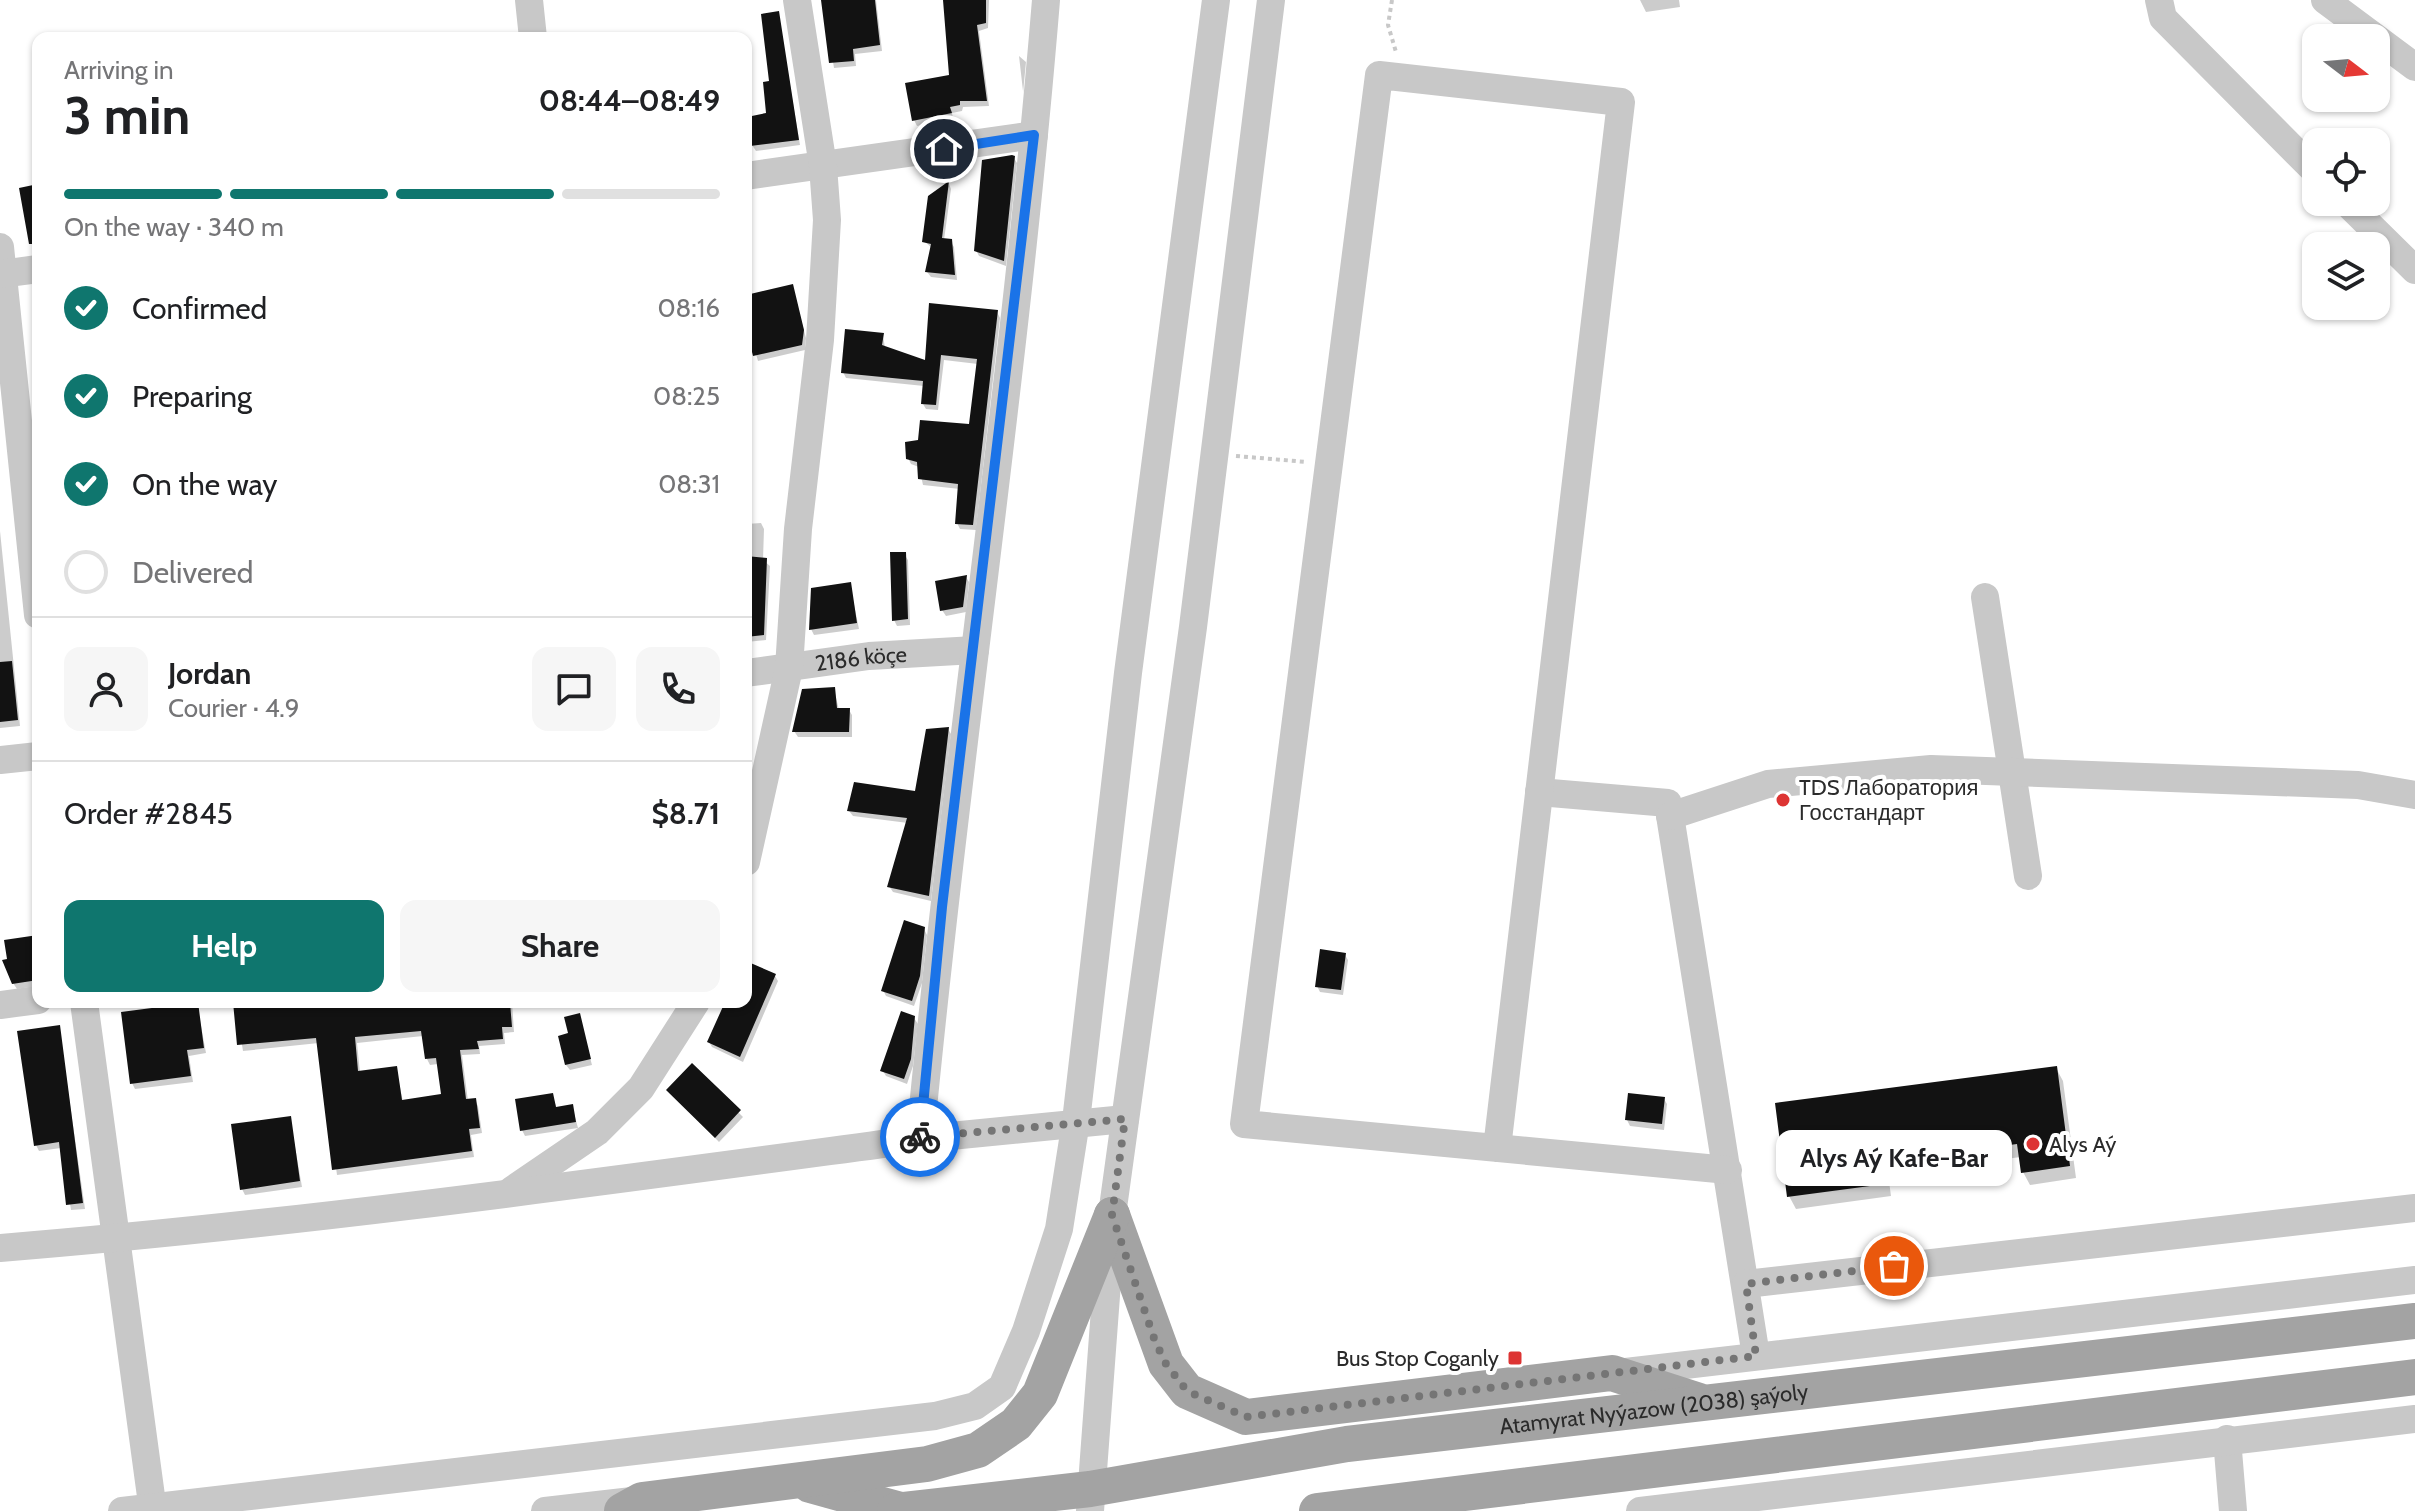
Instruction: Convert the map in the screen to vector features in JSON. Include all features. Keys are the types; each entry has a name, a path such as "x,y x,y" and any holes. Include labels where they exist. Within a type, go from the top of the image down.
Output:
{"main road":[{"path":"1112,1215 1155,1341 1166,1364 1187,1391 1246,1417 1612,1373 1712,1405"},
{"path":"632,1505 927,1464 978,1450 1016,1424 1040,1394 1058,1358 1112,1215"},
{"name":"Atamyrat Nyýazow (2038) şaýoly","path":"895,1511 1090,1500 1347,1444 1712,1405 2415,1321"},
{"path":"1318,1511 2415,1377"},
{"path":"1347,1444 1416,1397"},
{"path":"794,1481 901,1510"}],"street":[{"path":"529,0 532,32"},
{"path":"752,835 789,668 798,529 820,340 827,220 823,166 797,0"},
{"path":"920,1139 942,907 975,650 1034,135 1046,0"},
{"path":"122,1511 920,1418 975,1406 1002,1387 1026,1331 1059,1229 1076,1121 1128,673 1216,0"},
{"path":"1090,1500 1112,1215 1271,0"},
{"path":"2159,0 2163,18 2302,158"},
{"path":"2325,0 2415,67"},
{"path":"1497,1148 1621,102 1379,75 1244,1124 1728,1170"},
{"path":"752,175 1034,135"},
{"path":"2360,216 2415,270"},
{"path":"32,268 1,264 21,496 32,573"},
{"path":"1985,597 2015,773 2028,876"},
{"name":"2186 köçe","path":"752,672 869,656 975,650"},
{"path":"0,760 32,757"},
{"path":"1670,816 1768,784 1931,769 2358,785 2415,795"},
{"path":"1539,792 1668,803 1756,1356"},
{"path":"0,1005 32,1001"},
{"path":"85,1008 153,1509"},
{"path":"507,1194 597,1132 641,1088 692,1008"},
{"path":"0,1248 118,1238 507,1194 920,1139 1076,1121 1125,1119"},
{"path":"1746,1284 2415,1208"},
{"path":"1612,1373 2415,1280"},
{"path":"1640,1511 1744,1505 2227,1439 2415,1419"},
{"path":"2227,1439 2233,1511"},
{"path":"545,1511 632,1505"}],"path":[{"path":"1392,0 1388,25 1403,77"},
{"path":"1214,454 1329,464"}],"building":[{"path":"821,0 875,0 880,45 853,49 854,61 829,63"},
{"path":"943,0 986,0 986,23 977,25 987,101 960,101 960,105 950,107 952,113 912,121 905,83 949,75"},
{"path":"779,11 799,140 752,146 752,116 766,113 763,82 769,81 761,14"},
{"path":"1015,156 1004,261 974,251 982,160"},
{"path":"949,181 942,238 952,239 955,275 925,272 931,244 922,242 928,196"},
{"path":"32,185 32,244 29,244 19,188"},
{"path":"793,284 804,330 802,345 753,356 752,294"},
{"path":"929,303 998,310 973,525 955,524 958,484 918,479 917,462 906,459 905,442 918,440 920,420 969,424 977,359 941,355 936,405 921,404 923,381 841,373 845,329 884,333 882,345 925,360"},
{"path":"890,552 906,552 908,619 892,621"},
{"path":"752,557 767,558 764,635 752,636"},
{"path":"967,575 963,607 940,611 935,581"},
{"path":"851,582 857,623 809,630 811,588"},
{"path":"12,661 18,720 0,722 0,662"},
{"path":"835,687 837,708 850,708 849,732 792,732 802,689"},
{"path":"949,727 929,896 887,887 907,818 847,811 854,782 915,791 926,729"},
{"path":"904,920 925,927 920,976 912,1001 881,991"},
{"path":"32,936 32,981 12,984 2,960 7,959 4,940"},
{"path":"1320,949 1346,953 1341,990 1315,987"},
{"path":"752,964 776,974 740,1057 707,1042 722,1008 752,1008"},
{"path":"152,1008 199,1008 204,1048 187,1050 191,1076 130,1084 121,1012"},
{"path":"234,1008 510,1008 512,1027 502,1027 503,1039 477,1041 479,1049 460,1050 466,1099 476,1098 480,1128 469,1129 472,1151 332,1170 316,1038 237,1045","holes":["421,1031 425,1059 436,1058 441,1094 402,1100 397,1066 358,1071 355,1037"]},
{"path":"901,1011 915,1016 911,1059 904,1079 880,1071"},
{"path":"580,1013 591,1059 565,1065 558,1036 568,1033 564,1017"},
{"path":"60,1025 83,1203 66,1205 59,1142 34,1146 17,1031"},
{"path":"692,1063 741,1110 715,1138 666,1090"},
{"path":"2057,1066 2070,1166 2021,1173 2017,1144 1882,1162 1885,1184 1787,1197 1775,1103"},
{"path":"553,1093 556,1107 573,1104 576,1122 520,1131 515,1099"},
{"path":"1628,1093 1665,1097 1662,1124 1625,1120"},
{"path":"291,1116 300,1181 240,1190 231,1124"}],"way so far":[{"path":"920,1137 1125,1119 1112,1215 1155,1341 1166,1364 1187,1391 1215,1406 1246,1417 1756,1356 1746,1284 1894,1266"}],"place":[{"name":"TDS Лаборатория Госстандарт","path":"1783,800"},
{"name":"Alys Aý","path":"2033,1144"},
{"name":"Alys Aý Kafe-Bar","path":"1894,1266"},
{"name":"Bus Stop Coganly","path":"1515,1358"}],"route":[{"path":"920,1137 942,907 1034,135 944,149"}]}
